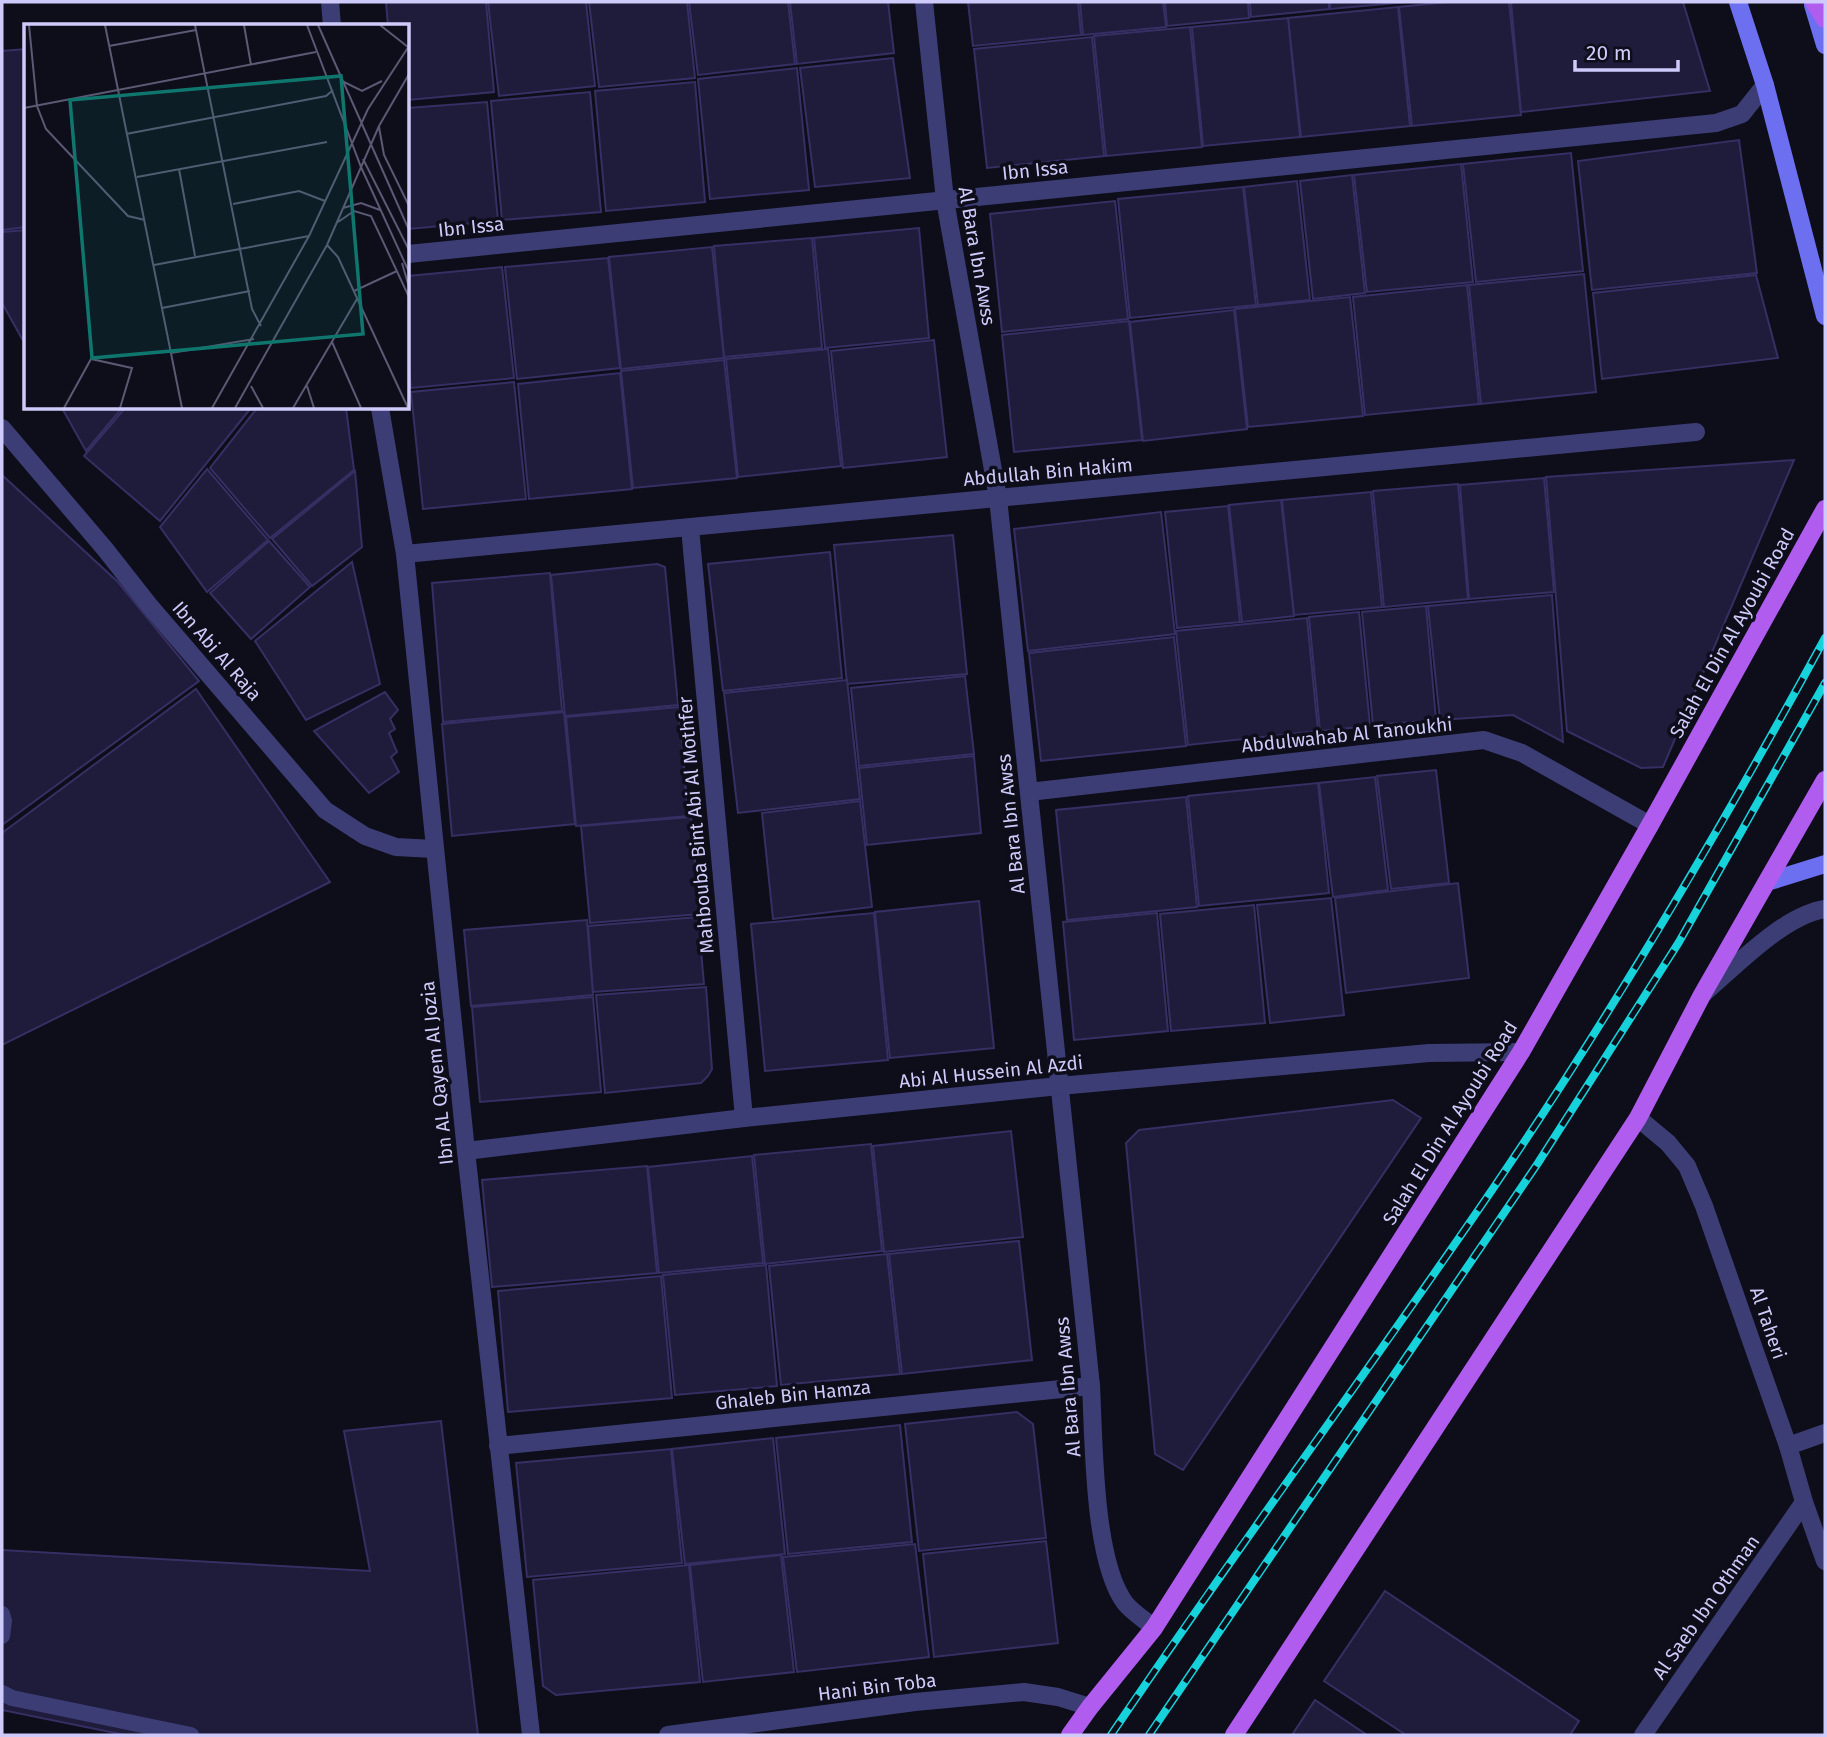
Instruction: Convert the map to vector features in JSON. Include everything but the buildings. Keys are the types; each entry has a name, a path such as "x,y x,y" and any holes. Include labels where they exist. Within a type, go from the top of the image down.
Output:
{"main road":[{"path":"1738,2 1765,85 1825,316"},
{"path":"1813,2 1825,19"},
{"path":"1813,2 1825,45"},
{"name":"Salah El Din Al Ayoubi Road","path":"1070,1735 1154,1628 1521,1052 1825,509"},
{"path":"1234,1735 1638,1118 1702,995 1825,780"},
{"path":"1767,882 1825,864"}],"street":[{"path":"330,2 332,24"},
{"name":"Al Bara Ibn Awss","path":"924,2 945,200 998,498 1091,1386 1098,1504 1109,1572 1125,1604 1154,1628"},
{"name":"Ibn Issa","path":"410,254 1716,123 1742,114 1765,85"},
{"name":"Ibn AL Qayem Al Jozia","path":"380,410 405,554 466,1151 531,1735"},
{"name":"Ibn Abi Al Raja","path":"2,428 325,810 365,836 396,847 434,849"},
{"name":"Abdullah Bin Hakim","path":"405,554 1696,432"},
{"name":"Mahbouba Bint Abi Al Mothfer","path":"690,528 744,1118"},
{"name":"Abdulwahab Al Tanoukhi","path":"1029,792 1484,740 1522,753 1650,825"},
{"path":"1702,995 1782,927 1806,914 1825,909"},
{"name":"Abi Al Hussein Al Azdi","path":"466,1151 744,1118 1059,1086 1429,1053 1521,1052"},
{"name":"Al Taheri","path":"1638,1118 1668,1143 1687,1166 1704,1206 1825,1561"},
{"name":"Ghaleb Bin Hamza","path":"498,1446 1091,1386"},
{"path":"1788,1446 1825,1433"},
{"name":"Al Saeb Ibn Othman","path":"1643,1735 1804,1502"},
{"name":"Hani Bin Toba","path":"668,1735 915,1702 1024,1692 1058,1697 1090,1707"}],"lane":[{"path":"2,1614 2,1636"},
{"path":"2,1693 12,1698 191,1735"}],"railway":[{"path":"1111,1735 1537,1123 1665,918 1747,779 1825,638"},
{"path":"1149,1735 1538,1163 1679,942 1825,683"}]}
